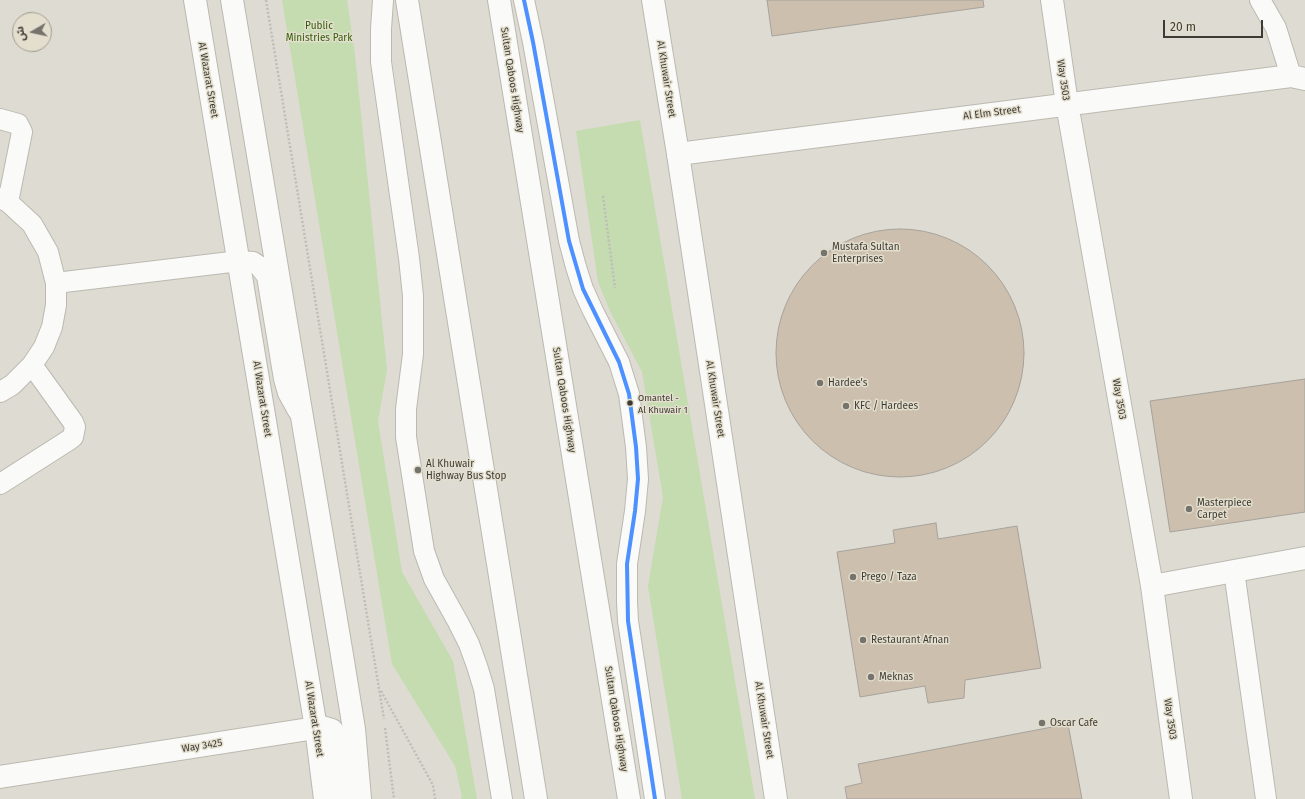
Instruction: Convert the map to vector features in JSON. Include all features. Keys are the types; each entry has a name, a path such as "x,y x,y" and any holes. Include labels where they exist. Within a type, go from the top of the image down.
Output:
{"main road":[{"name":"Al Wazarat Street","path":"195,0 316,728 325,799"},
{"path":"232,0 354,729 360,799"},
{"path":"407,0 536,799"},
{"name":"Sultan Qaboos Highway","path":"499,0 629,799"},
{"name":"Al Khuwair Street","path":"653,0 678,154 776,799"},
{"name":"Way 3503","path":"1052,0 1067,104 1152,586 1180,799"},
{"name":"Al Elm Street","path":"678,154 1067,104 1298,77"},
{"path":"1152,586 1234,571 1305,561"},
{"name":"Way 3425","path":"0,777 316,728 328,728 332,730 338,739 346,799"}],"lane":[{"path":"383,0 381,62 410,264 413,296 413,354 406,409 406,437 424,551 434,579 461,627 477,666 484,689 502,799"},
{"path":"524,0 569,241 583,289 619,362 629,394 636,447 638,479 627,564 627,608 655,799"},
{"path":"1260,0 1276,28 1298,77"},
{"path":"0,119 18,124 22,132 4,200 32,224 48,252 56,283 56,306 52,327 44,347 32,365 12,385 0,392"},
{"path":"56,283 239,262 253,262 259,266 267,276 284,380 288,393 302,417"},
{"path":"0,484 73,437 75,426 73,422 32,365"},
{"path":"1234,571 1266,799"}],"path":[{"path":"266,0 380,689 394,799"},
{"path":"380,689 433,785 435,799"}],"green space":[{"name":"Public Ministries Park","path":"282,0 347,0 355,55 387,370 378,421 402,572 453,661 477,799 461,799 462,796 455,766 392,664"},
{"path":"640,120 755,799 682,799 648,586 663,497 642,372 611,313 598,282 576,131"}],"building":[{"path":"767,0 983,0 984,7 772,36"},
{"path":"900,229 924,231 947,238 969,250 988,265 1003,284 1015,306 1022,329 1024,353 1022,377 1015,400 1003,422 988,441 969,456 947,468 924,475 900,477 876,475 853,468 831,456 812,441 797,422 785,400 778,377 776,353 778,329 785,306 797,284 812,265 831,250 853,238 876,231"},
{"path":"1305,379 1305,512 1170,532 1150,401"},
{"path":"936,523 938,539 1017,526 1041,668 965,680 964,698 928,703 925,686 860,697 837,552 895,543 893,530"},
{"path":"1068,724 1082,799 847,799 845,787 862,783 858,764"}],"transit line":[{"path":"524,0 569,241 583,289 619,362 629,394 636,447 638,479 627,564 628,621 655,799"}],"place":[{"name":"Mustafa Sultan Enterprises","path":"824,253"},
{"name":"Hardee's","path":"820,383"},
{"name":"Omantel - Al Khuwair 1","path":"630,403"},
{"name":"KFC / Hardees","path":"846,406"},
{"name":"Al Khuwair Highway Bus Stop","path":"418,470"},
{"name":"Masterpiece Carpet","path":"1189,509"},
{"name":"Prego / Taza","path":"853,577"},
{"name":"Restaurant Afnan","path":"863,640"},
{"name":"Meknas","path":"871,677"},
{"name":"Oscar Cafe","path":"1042,723"}]}
